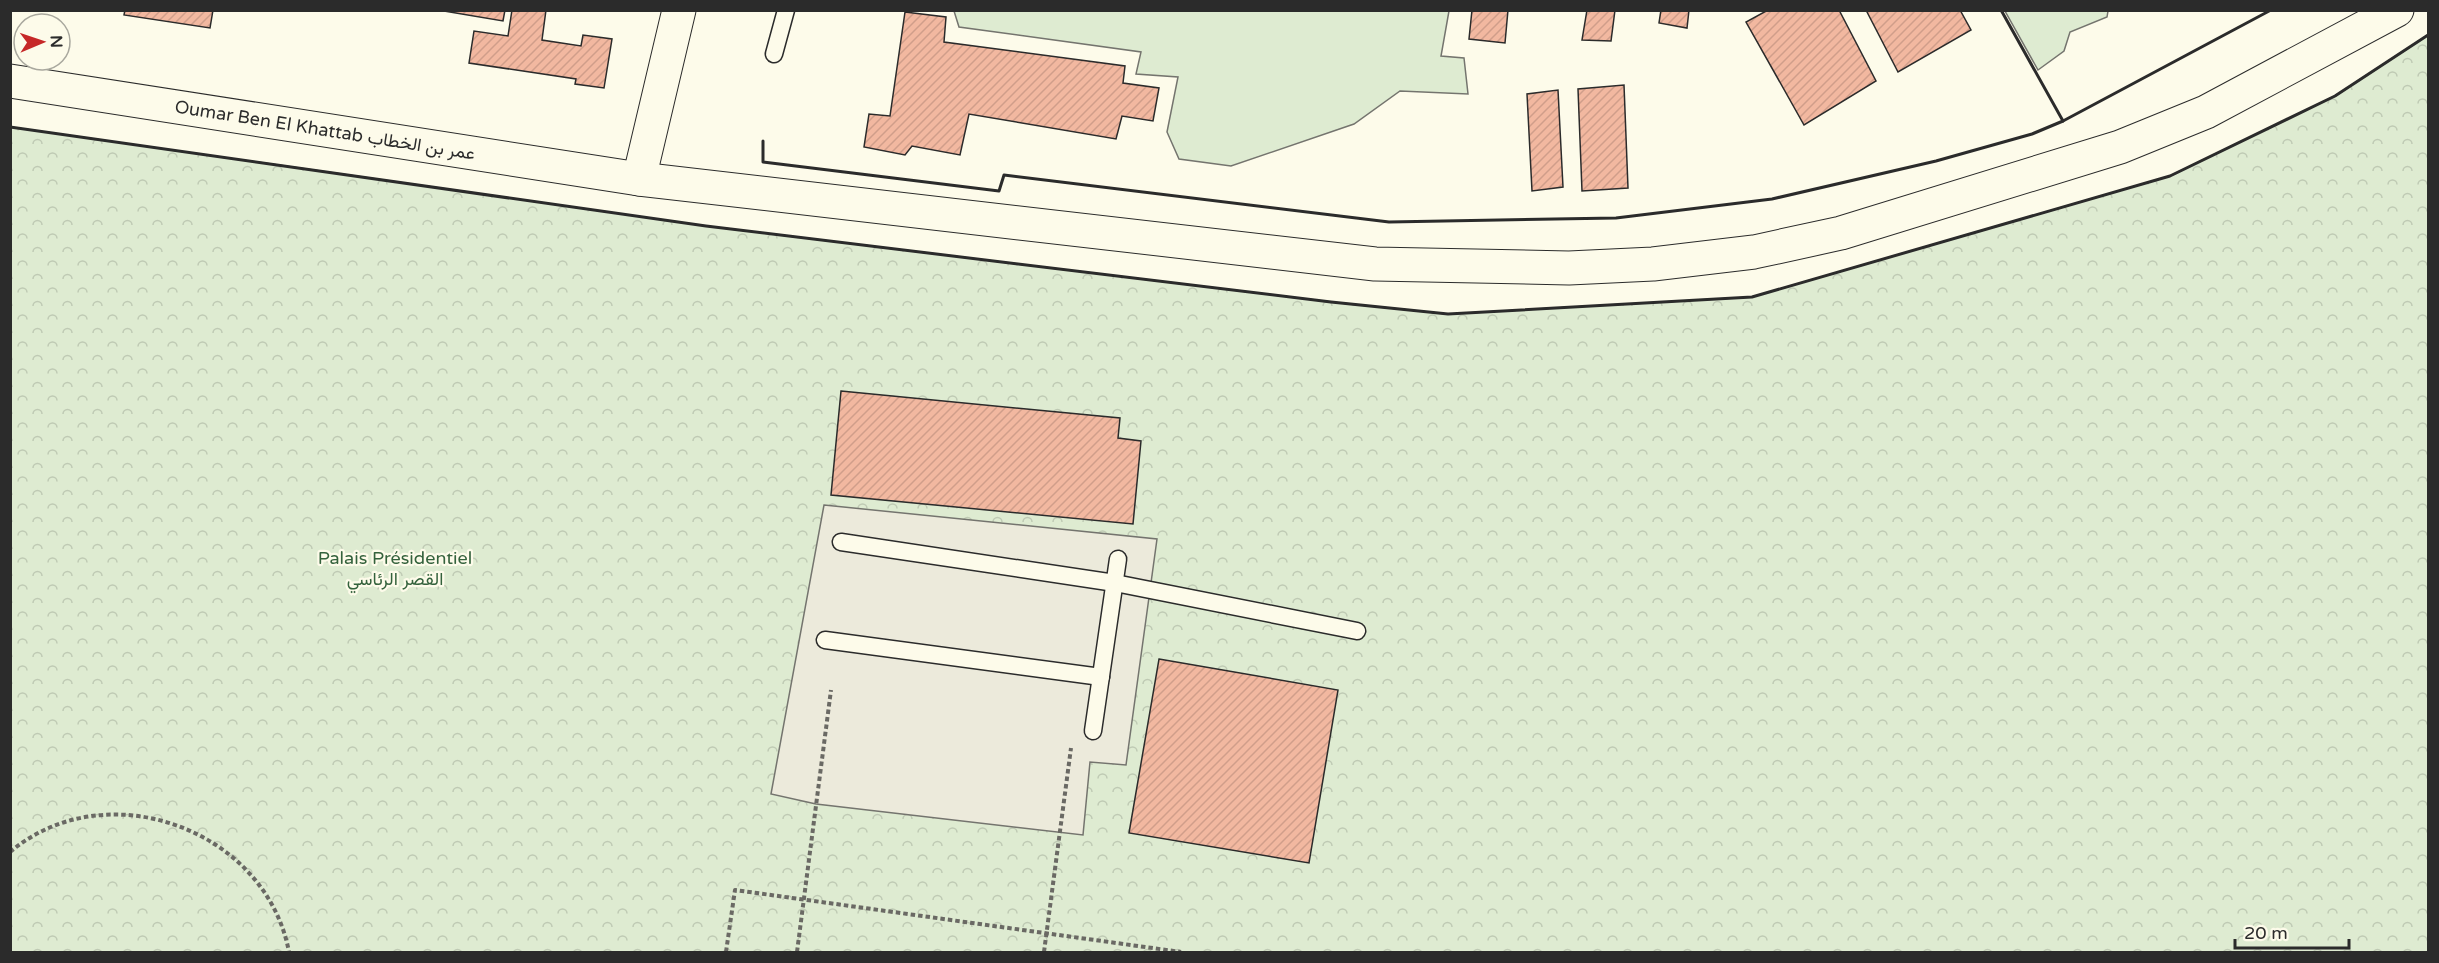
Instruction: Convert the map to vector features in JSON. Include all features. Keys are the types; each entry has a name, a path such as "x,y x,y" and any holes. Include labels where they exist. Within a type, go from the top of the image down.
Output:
{"street":[{"path":"639,179 679,10"},
{"name":"Oumar Ben El Khattab عمر بن الخطاب","path":"10,81 639,179 1376,264 1569,268 1653,264 1754,252 1841,233 2120,147 2206,112 2397,10"}],"lane":[{"path":"774,54 786,10"},
{"path":"841,542 1115,583 1357,631"},
{"path":"1092,731 1118,559"},
{"path":"825,640 1101,677"}],"path":[{"path":"797,952 831,690"},
{"path":"1044,952 1072,741"},
{"path":"10,852 25,840 70,820 119,814 172,822 213,841 248,871 275,911 289,952"},
{"path":"726,952 735,890 1181,952"}],"green space":[{"path":"954,11 1449,11 1441,56 1464,58 1468,94 1400,91 1354,124 1231,166 1179,159 1167,132 1178,77 1136,74 1141,52 959,27"},
{"path":"2005,11 2108,11 2107,17 2070,32 2064,51 2038,70"},
{"name":"Palais Présidentiel القصر الرئاسي","path":"2428,35 2428,952 11,952 11,127 706,226 1331,302 1448,314 1752,297 2170,176 2335,96"}],"shaded area":[{"path":"824,505 1157,539 1126,765 1090,762 1083,835 816,804 771,794"}],"building":[{"path":"125,10 213,10 210,28 124,15"},
{"path":"438,10 505,10 503,21"},
{"path":"512,10 546,10 542,40 581,46 583,35 612,39 604,88 575,84 576,79 469,63 474,31 508,36"},
{"path":"1472,10 1508,10 1505,43 1469,39"},
{"path":"1587,10 1615,10 1611,41 1582,40"},
{"path":"1661,10 1689,10 1687,28 1659,23"},
{"path":"1768,10 1839,10 1876,81 1804,125 1746,22"},
{"path":"1866,10 1960,10 1971,30 1898,72"},
{"path":"905,12 946,17 944,42 1125,66 1123,83 1159,88 1153,121 1122,116 1116,139 969,114 960,155 912,146 905,155 864,147 869,114 890,116"},
{"path":"1624,85 1628,188 1582,191 1578,89"},
{"path":"1558,90 1563,187 1532,191 1527,94"},
{"path":"841,391 1120,418 1118,438 1141,441 1133,524 831,495"},
{"path":"1159,659 1338,690 1309,863 1129,833"}],"wall":[{"path":"2001,10 2063,121 2271,10"},
{"path":"10,127 706,226 1331,302 1448,314 1752,297 2170,176 2335,96 2428,35"},
{"path":"763,141 763,162 999,191 1004,175 1389,222 1616,218 1772,199 1936,161 2032,134 2063,121"}]}
